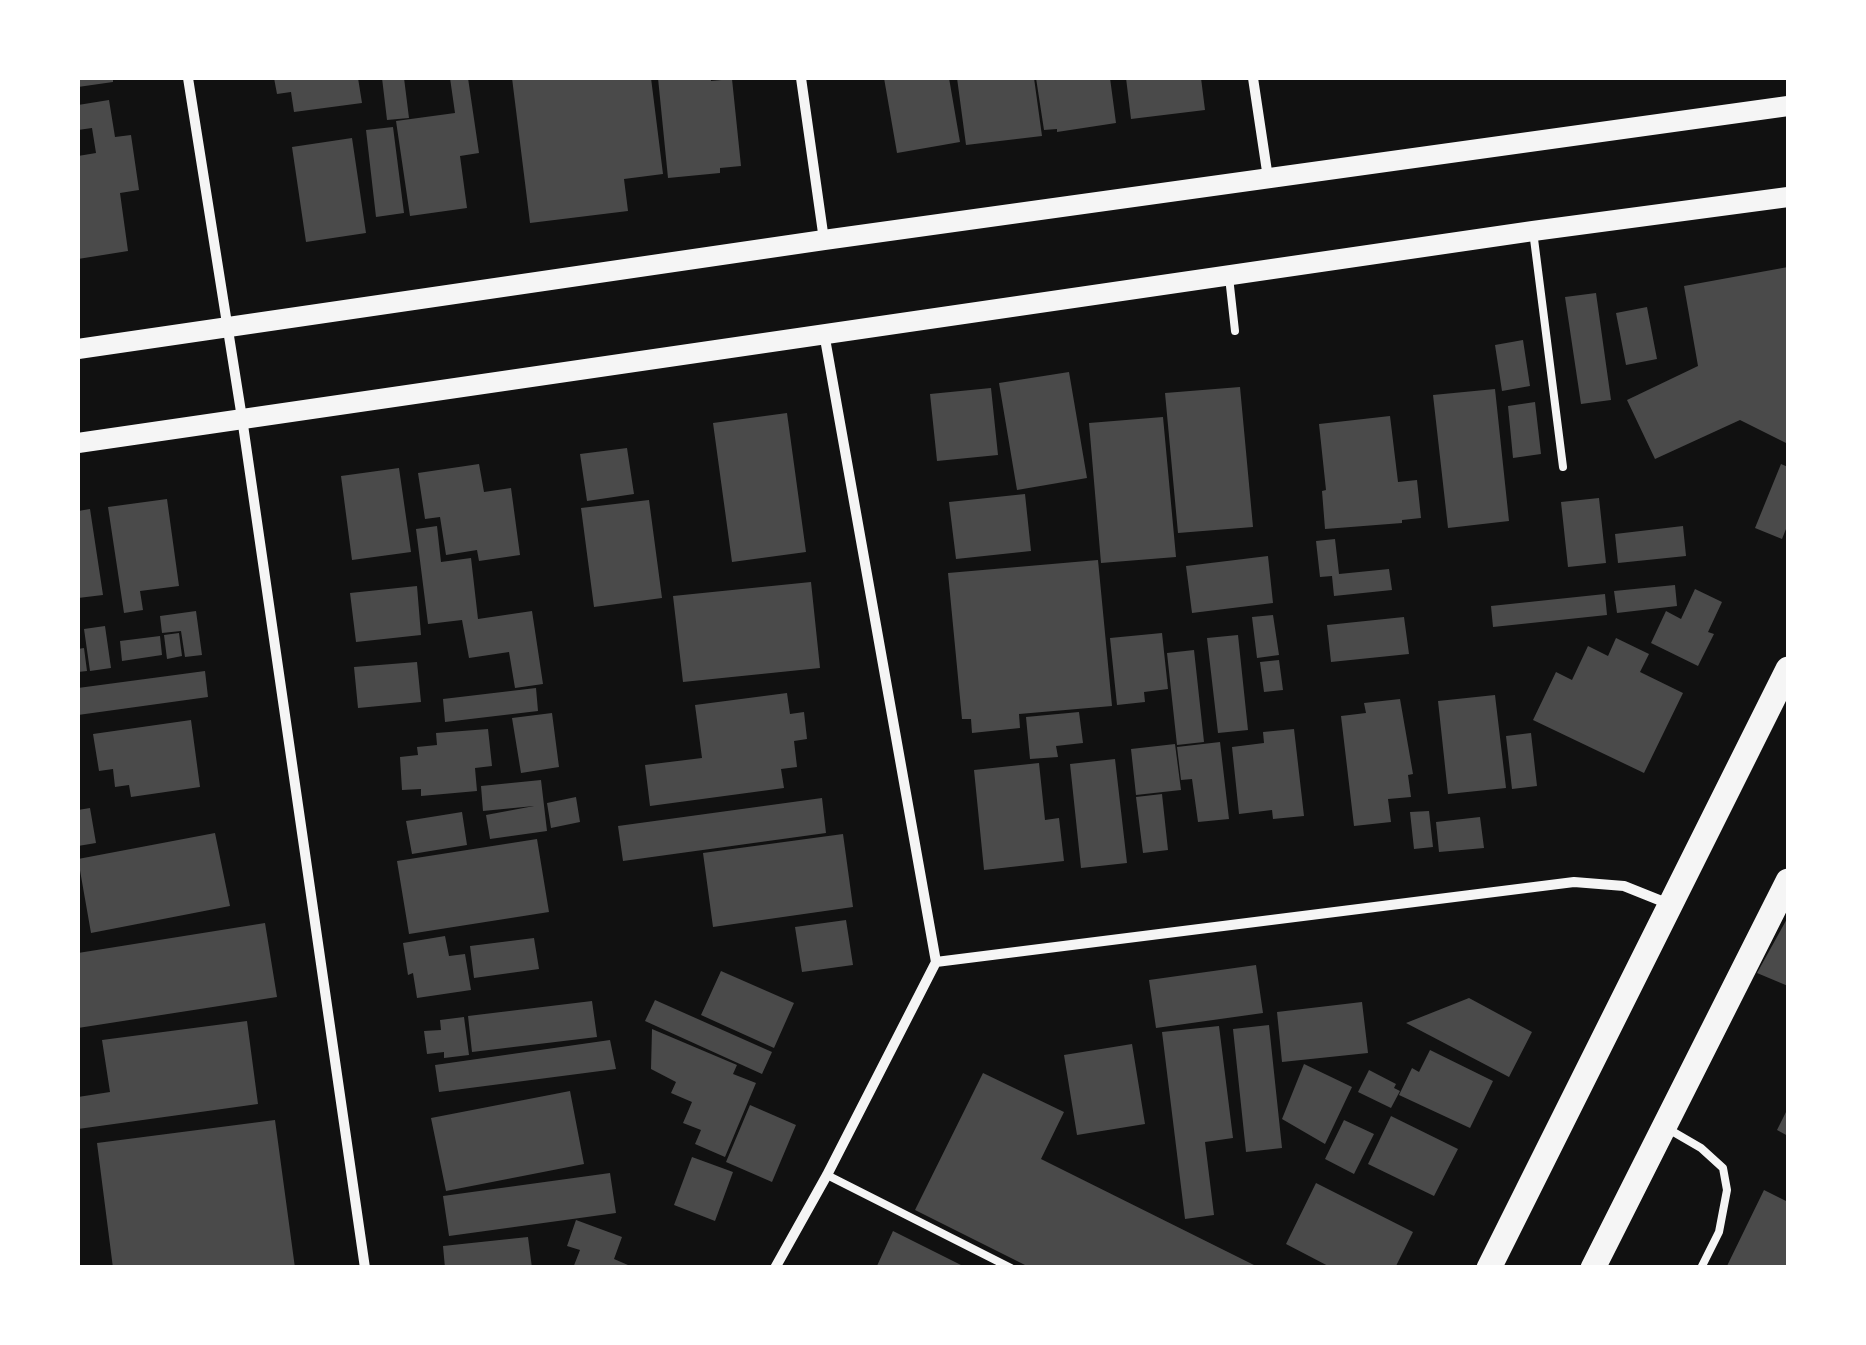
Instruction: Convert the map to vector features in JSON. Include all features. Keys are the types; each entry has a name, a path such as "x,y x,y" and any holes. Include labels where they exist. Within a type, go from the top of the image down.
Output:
{"main road":[{"path":"78,349 1788,106"},
{"path":"78,443 1533,231 1788,198"},
{"path":"1489,1268 1788,669"},
{"path":"1593,1268 1788,881"}],"street":[{"path":"188,78 242,418 365,1268"},
{"path":"801,78 824,240"},
{"path":"1253,78 1268,178"},
{"path":"775,1268 936,962 824,334"},
{"path":"936,962 1574,882 1624,886 1670,904"}],"lane":[{"path":"1533,231 1562,467"},
{"path":"1229,277 1235,330"},
{"path":"1664,1126 1701,1148 1723,1168 1727,1190 1719,1232 1702,1268"},
{"path":"827,1175 1011,1268"}],"building":[{"path":"78,78 113,78 113,82 78,87"},
{"path":"274,78 358,78 362,103 294,112 291,92 277,94"},
{"path":"382,78 404,78 409,118 387,120"},
{"path":"450,78 468,78 479,153 460,156 467,208 410,216 396,121 455,113"},
{"path":"512,78 651,78 663,174 624,179 628,211 530,223"},
{"path":"658,78 732,79 741,166 720,168 720,173 668,178"},
{"path":"884,78 949,78 960,142 897,153"},
{"path":"957,78 1034,78 1042,136 966,145"},
{"path":"1036,78 1110,78 1116,123 1057,132 1044,130"},
{"path":"1126,78 1201,78 1205,110 1131,119"},
{"path":"109,100 115,137 131,135 139,190 120,193 128,251 78,259 78,156 96,153 92,128 78,130 78,105"},
{"path":"393,127 404,213 376,217 366,130"},
{"path":"352,138 366,233 306,242 292,147"},
{"path":"1788,267 1788,444 1740,420 1655,459 1627,400 1698,366 1684,286"},
{"path":"1596,293 1611,400 1581,404 1565,297"},
{"path":"1647,307 1657,359 1626,365 1616,313"},
{"path":"1523,340 1530,386 1502,391 1495,345"},
{"path":"1069,372 1087,478 1017,490 999,383"},
{"path":"1240,387 1253,527 1178,533 1165,393"},
{"path":"991,388 998,455 937,461 930,394"},
{"path":"1495,389 1509,521 1448,528 1433,395"},
{"path":"1535,402 1541,454 1513,458 1508,406"},
{"path":"787,413 806,552 732,562 713,423"},
{"path":"1390,416 1398,482 1417,480 1421,518 1325,529 1322,491 1326,490 1319,424"},
{"path":"1163,417 1176,557 1101,563 1089,423"},
{"path":"627,448 634,494 587,501 580,454"},
{"path":"479,464 484,492 511,488 520,555 479,561 477,550 446,555 440,517 425,519 418,473"},
{"path":"1781,464 1788,467 1788,524 1782,539 1755,528"},
{"path":"399,468 411,552 352,560 341,476"},
{"path":"1025,494 1031,551 956,559 949,502"},
{"path":"1599,498 1606,563 1568,567 1561,502"},
{"path":"167,499 179,586 140,591 143,610 124,613 108,507"},
{"path":"649,500 662,598 594,607 581,508"},
{"path":"90,509 103,595 78,598 78,511"},
{"path":"437,526 441,562 471,558 478,619 532,611 543,684 515,688 509,652 469,658 462,620 428,624 416,529"},
{"path":"1683,526 1686,556 1618,563 1615,534"},
{"path":"1335,539 1339,574 1389,569 1392,590 1334,596 1332,576 1320,577 1316,541"},
{"path":"1268,556 1273,603 1192,613 1186,566"},
{"path":"1098,560 1112,706 1019,714 1020,728 972,733 971,719 962,719 948,573"},
{"path":"811,582 820,668 683,682 673,596"},
{"path":"1675,585 1677,606 1617,613 1614,591"},
{"path":"417,586 421,635 356,642 350,593"},
{"path":"1695,589 1722,602 1708,632 1714,634 1698,666 1651,643 1666,611 1681,619"},
{"path":"1605,594 1607,615 1493,627 1491,606"},
{"path":"196,611 202,655 185,657 181,631 162,633 160,616"},
{"path":"1273,615 1279,655 1257,658 1252,617"},
{"path":"1404,617 1409,654 1331,662 1327,625"},
{"path":"105,626 111,668 90,671 84,629"},
{"path":"179,633 182,656 167,659 164,635"},
{"path":"1162,633 1168,689 1144,692 1145,702 1117,705 1110,638"},
{"path":"1238,635 1248,730 1218,733 1207,638"},
{"path":"160,636 162,655 122,661 120,641"},
{"path":"1616,638 1649,654 1640,672 1683,693 1644,773 1533,720 1556,672 1572,680 1588,646 1608,656"},
{"path":"84,648 87,671 78,672 78,649"},
{"path":"1194,650 1204,742 1177,745 1167,653"},
{"path":"1279,660 1283,690 1264,692 1260,662"},
{"path":"417,662 421,702 358,708 354,667"},
{"path":"205,671 208,697 78,715 78,688"},
{"path":"536,688 538,711 445,722 443,699"},
{"path":"787,693 790,714 804,712 807,739 794,741 797,767 781,769 784,788 650,806 645,765 702,758 695,705"},
{"path":"1495,695 1506,788 1448,794 1438,701"},
{"path":"1400,699 1413,774 1408,775 1411,797 1388,799 1391,822 1354,826 1341,716 1366,713 1364,703"},
{"path":"1079,712 1083,743 1056,746 1058,757 1030,759 1026,717"},
{"path":"552,713 559,767 521,773 512,718"},
{"path":"191,720 200,787 131,797 129,785 115,787 113,769 99,771 93,734"},
{"path":"488,729 492,766 475,768 477,791 421,796 421,789 402,790 400,757 418,755 417,747 437,745 436,733"},
{"path":"1294,729 1304,816 1273,819 1272,810 1239,814 1232,747 1264,743 1263,732"},
{"path":"1531,733 1537,786 1512,789 1506,736"},
{"path":"1220,742 1229,819 1198,822 1192,779 1181,780 1177,747"},
{"path":"1175,744 1181,790 1136,795 1131,749"},
{"path":"1115,759 1127,863 1081,868 1070,764"},
{"path":"1039,763 1045,820 1059,818 1064,861 984,870 974,770"},
{"path":"541,780 547,831 490,839 486,815 534,806 483,811 481,786"},
{"path":"1162,794 1168,850 1143,853 1136,797"},
{"path":"576,797 580,822 551,828 547,803"},
{"path":"822,798 826,833 623,861 618,826"},
{"path":"90,808 96,843 78,846 78,810"},
{"path":"1429,811 1433,847 1414,849 1410,812"},
{"path":"462,812 467,845 412,854 406,821"},
{"path":"1480,817 1484,848 1439,852 1436,822"},
{"path":"215,833 230,906 91,933 78,859"},
{"path":"843,834 853,907 713,927 703,853"},
{"path":"537,839 549,912 409,934 397,861"},
{"path":"1788,917 1788,986 1757,973"},
{"path":"846,920 853,965 802,972 795,927"},
{"path":"265,923 277,997 78,1028 78,953"},
{"path":"445,936 449,956 465,954 471,990 417,998 413,973 408,975 403,943"},
{"path":"534,938 539,969 474,978 470,946"},
{"path":"1256,965 1263,1013 1156,1028 1149,980"},
{"path":"721,971 794,1003 774,1048 701,1015"},
{"path":"1469,998 1532,1032 1509,1077 1406,1023"},
{"path":"655,1000 772,1052 762,1074 645,1021"},
{"path":"592,1001 597,1037 472,1052 468,1016"},
{"path":"1362,1002 1368,1053 1282,1062 1277,1012"},
{"path":"464,1017 469,1055 444,1058 444,1052 427,1054 424,1031 441,1030 440,1020"},
{"path":"247,1021 258,1104 78,1129 78,1097 110,1092 102,1040"},
{"path":"1269,1025 1282,1148 1246,1152 1233,1029"},
{"path":"1219,1026 1233,1138 1205,1142 1214,1215 1185,1219 1162,1032"},
{"path":"652,1029 737,1065 733,1074 756,1083 725,1157 695,1144 701,1130 683,1123 692,1102 671,1093 676,1082 651,1069"},
{"path":"610,1040 616,1069 439,1092 435,1065"},
{"path":"1132,1044 1145,1124 1077,1135 1064,1055"},
{"path":"1430,1050 1493,1081 1470,1128 1399,1095 1412,1068 1419,1072"},
{"path":"1304,1064 1352,1087 1325,1144 1282,1119"},
{"path":"1369,1070 1396,1084 1394,1088 1400,1091 1391,1108 1358,1092"},
{"path":"983,1073 1064,1112 1041,1159 1260,1268 1031,1268 915,1210"},
{"path":"570,1091 584,1164 446,1191 431,1118"},
{"path":"750,1105 796,1125 772,1182 726,1162"},
{"path":"1788,1108 1788,1136 1777,1130"},
{"path":"1391,1116 1458,1149 1434,1196 1368,1164"},
{"path":"275,1120 295,1268 113,1268 97,1143"},
{"path":"1344,1120 1374,1134 1354,1174 1325,1159"},
{"path":"692,1157 733,1172 715,1221 674,1205"},
{"path":"610,1173 616,1213 449,1236 443,1196"},
{"path":"1316,1183 1413,1232 1395,1268 1332,1268 1286,1244"},
{"path":"1764,1190 1788,1202 1788,1268 1726,1268"},
{"path":"576,1220 622,1237 614,1259 635,1268 573,1268 580,1250 567,1246"},
{"path":"893,1231 967,1268 876,1268"},
{"path":"528,1237 532,1268 445,1268 443,1246"}]}
